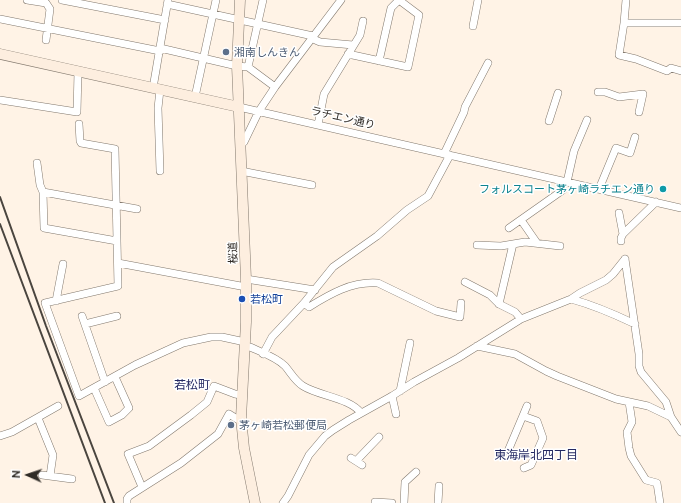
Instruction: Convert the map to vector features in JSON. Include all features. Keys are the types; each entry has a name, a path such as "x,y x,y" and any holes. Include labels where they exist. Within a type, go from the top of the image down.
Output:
{"street":[{"path":"27,0 46,3 50,9 46,40"},
{"path":"62,0 97,3 164,20"},
{"path":"195,97 216,0"},
{"name":"桜道","path":"240,0 237,66 246,283 245,345 241,418 244,448 255,503"},
{"path":"248,67 263,0"},
{"path":"240,144 244,142 247,137 259,110 274,87 341,0"},
{"path":"348,54 379,61 408,67 419,15 399,0 390,8 379,61"},
{"path":"473,26 478,0"},
{"path":"626,0 620,55 636,59 667,71 670,68 681,71"},
{"path":"160,171 156,89 167,2 312,37 320,42 353,46"},
{"path":"0,19 248,67 274,87"},
{"path":"318,125 324,94 360,35 363,21"},
{"path":"624,23 681,23"},
{"name":"ラチエン通り","path":"0,54 239,107 259,110 318,125 681,208"},
{"path":"263,354 272,337 304,303 333,267 377,236 407,210 428,196 447,154 465,107 488,63"},
{"path":"0,100 77,112 78,72"},
{"path":"598,92 605,92 619,97 643,94 639,112"},
{"path":"549,121 558,93"},
{"path":"567,182 574,151 587,120"},
{"path":"79,124 81,143 115,149 118,263 118,286 45,303 79,396 172,347 190,341 210,337 222,337 250,347 280,362 296,381 303,386 344,401 359,410 361,413"},
{"path":"599,189 616,148 630,153 635,137"},
{"path":"37,163 40,185 43,192 44,228 117,241"},
{"path":"242,172 312,185"},
{"path":"509,228 563,190"},
{"path":"43,192 136,209"},
{"path":"621,242 623,234 656,202"},
{"path":"618,213 623,234"},
{"path":"522,220 537,243"},
{"path":"477,245 501,246 525,242 560,246"},
{"path":"499,304 513,244"},
{"path":"283,503 309,455 325,436 361,413 521,319 571,300 580,293 606,280 625,259 639,354 639,366 641,372 666,402 671,417 681,432"},
{"path":"118,263 246,283 315,290"},
{"path":"56,301 63,264"},
{"path":"465,282 490,295 499,304 516,312 521,319"},
{"path":"304,303 309,307 334,292 371,283 378,283 444,314 460,317 461,303"},
{"path":"571,300 587,303 635,324"},
{"path":"82,316 105,382"},
{"path":"85,324 117,316"},
{"path":"400,391 410,343"},
{"path":"477,346 515,354 556,376 616,399 648,406 671,417"},
{"path":"94,388 109,422 122,415 128,408 115,377"},
{"path":"142,487 128,454 149,446 191,416 207,402 214,386 242,395"},
{"path":"392,396 396,414"},
{"path":"628,402 632,422 627,432 629,448 642,476 646,480 657,483 660,503"},
{"path":"0,436 12,432 58,406"},
{"path":"508,451 527,406"},
{"path":"126,503 129,496 181,463 218,434 228,414 237,419 241,418"},
{"path":"523,416 537,421 543,438 531,465 524,468"},
{"path":"38,418 53,455 50,476"},
{"path":"356,461 379,437"},
{"path":"404,503 405,482 416,472"},
{"path":"42,475 72,479"},
{"path":"438,503 439,486"},
{"path":"375,502 392,503"}],"railway":[{"path":"0,197 46,326 114,503"},
{"path":"0,224 105,503"}],"place":[{"name":"湘南しんきん","path":"226,52"},
{"name":"フォルスコート茅ヶ崎ラチエン通り","path":"663,189"},
{"name":"若松町","path":"242,299"},
{"name":"茅ヶ崎若松郵便局","path":"231,425"}],"district":[{"name":"若松町","path":"192,385"},
{"name":"東海岸北四丁目","path":"536,455"}]}
